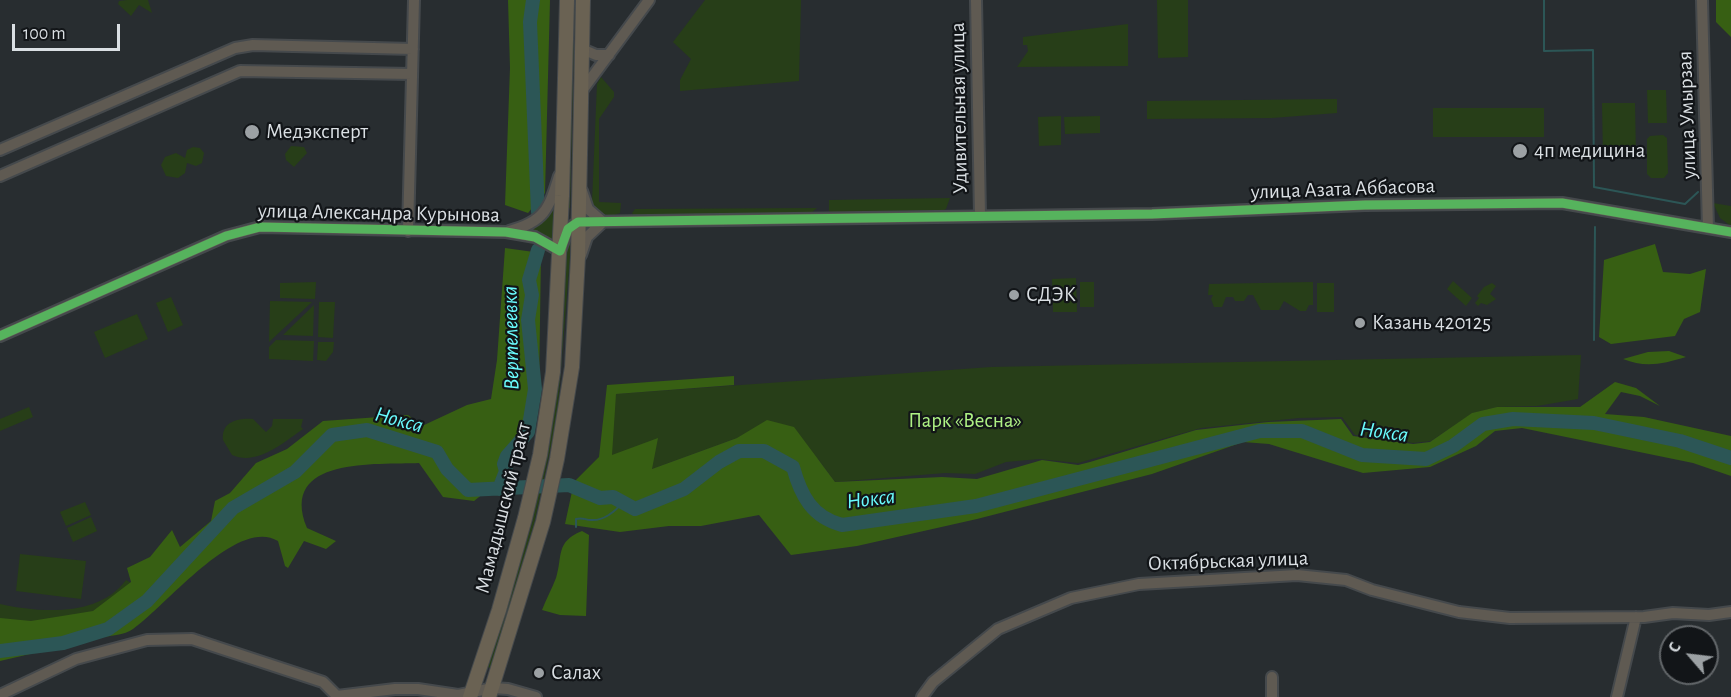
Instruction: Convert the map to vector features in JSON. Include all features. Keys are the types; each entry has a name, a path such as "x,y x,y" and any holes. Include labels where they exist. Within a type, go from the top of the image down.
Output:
{"main road":[{"name":"Мамадышский тракт","path":"471,695 500,610 525,518 540,455 554,372 567,0"},
{"name":"Мамадышский тракт","path":"491,693 543,522 557,459 572,367 577,274 583,0"}],"street":[{"path":"408,231 414,0"},
{"path":"581,92 649,0"},
{"name":"Удивительная улица","path":"976,0 980,215"},
{"name":"улица Умырзая","path":"1702,0 1708,228"},
{"path":"0,150 231,49 253,45 413,50"},
{"path":"582,49 596,55 609,55"},
{"path":"0,176 240,71 412,74"},
{"name":"улица Александра Курынова","path":"506,232 528,226 542,216 548,207 563,164"},
{"path":"577,274 587,237 603,222 588,209 579,182"},
{"name":"улица Азата Аббасова","path":"578,222 1152,214 1365,205 1562,203 1731,232"},
{"path":"560,251 568,229 578,222"},
{"name":"улица Александра Курынова","path":"0,336 242,231 260,228 506,232 535,237 560,251"},
{"name":"Октябрьская улица","path":"922,697 933,682 998,629 1071,598 1139,584 1297,575 1346,580 1372,590 1477,615 1530,619 1636,617 1672,613 1709,615 1731,612"},
{"path":"1617,697 1636,617"},
{"path":"0,695 76,659 147,640 192,639 323,682 337,696 395,688 439,691 458,695 510,693 536,697"},
{"path":"1272,677 1272,697"}],"green space":[{"path":"148,0 152,13 139,5 131,16 118,4 119,1"},
{"path":"508,0 550,0 545,193 528,213 505,205 510,68"},
{"path":"572,0 575,0 570,208 567,208"},
{"path":"705,0 801,0 799,81 680,91 680,80 691,59 673,42"},
{"path":"1157,0 1188,0 1188,57 1158,58"},
{"path":"1716,0 1731,0 1731,37 1716,22"},
{"path":"1128,24 1128,66 1017,67 1028,51 1027,45 1023,45 1023,37"},
{"path":"601,77 614,92 614,97 599,119 599,202 621,203 620,213 612,216 599,213 592,202 597,84"},
{"path":"1647,90 1666,90 1667,123 1648,123"},
{"path":"1337,99 1337,113 1272,118 1147,119 1147,101"},
{"path":"1602,103 1635,103 1636,157 1603,158"},
{"path":"1433,108 1544,108 1544,137 1433,137"},
{"path":"1061,116 1061,145 1039,146 1038,117"},
{"path":"1100,116 1100,133 1065,134 1064,117"},
{"path":"1663,135 1667,138 1668,173 1664,178 1651,178 1647,174 1647,139 1650,136"},
{"path":"291,146 304,147 307,153 294,167 286,160 285,154"},
{"path":"193,147 200,148 204,153 202,163 196,166 187,163 185,173 178,178 166,176 161,165 165,157 176,153 185,158 187,150"},
{"path":"950,198 946,209 939,212 834,214 829,211 829,200"},
{"path":"554,200 554,243 524,233 538,224"},
{"path":"1713,203 1731,206 1731,226 1720,218"},
{"path":"817,208 810,214 635,218 632,213 635,209"},
{"path":"567,244 571,244 557,419 534,524 491,668 487,667 532,523 553,420"},
{"path":"1655,244 1663,272 1690,274 1706,269 1700,312 1684,319 1675,336 1611,344 1599,337 1604,260"},
{"path":"505,248 541,253 539,389 527,442 503,463 493,486 474,501 443,497 419,463 357,465 336,469 319,476 306,488 302,505 307,528 336,541 326,549 304,541 288,568 285,566 278,541 261,537 243,541 202,567 130,631 0,661 0,618 31,621 93,611 131,582 127,568 150,557 172,530 180,547 211,521 215,501 230,493 256,463 287,449 323,421 408,415 422,426 467,405 491,399 497,360"},
{"path":"1076,278 1077,312 1053,312 1052,279"},
{"path":"1453,281 1472,298 1466,306 1447,289"},
{"path":"316,282 315,299 280,298 280,283"},
{"path":"1080,282 1094,282 1094,307 1080,307"},
{"path":"1313,282 1313,305 1309,305 1306,311 1300,311 1284,301 1279,310 1261,310 1253,295 1248,295 1244,301 1235,301 1233,297 1226,297 1222,307 1214,307 1211,299 1213,295 1208,295 1209,284"},
{"path":"1317,283 1334,283 1334,312 1317,312"},
{"path":"1492,283 1496,286 1490,294 1496,299 1487,305 1481,303 1478,306 1475,303 1479,298 1477,296 1484,287"},
{"path":"171,297 183,325 168,332 156,303"},
{"path":"270,301 312,302 269,342"},
{"path":"319,302 335,302 333,338 318,337"},
{"path":"314,305 313,336 283,335"},
{"path":"137,314 148,339 105,358 94,332"},
{"path":"276,340 314,341 313,361 269,359 269,347"},
{"path":"318,342 334,342 333,352 326,361 317,360"},
{"path":"1669,351 1686,357 1654,364 1623,359 1648,352"},
{"name":"Парк «Весна»","path":"1581,355 1578,399 1537,406 1497,407 1473,413 1431,441 1413,443 1384,437 1355,435 1342,417 1299,418 1201,428 1078,463 1039,459 1006,462 975,474 945,473 835,482 818,459 737,438 652,469 574,482 599,457 616,394 991,367"},
{"path":"734,376 734,385 616,394 612,455 658,438 652,469 737,438 767,420 794,427 835,482 942,477 977,479 1042,460 1078,465 1196,430 1268,422 1341,419 1353,436 1413,444 1430,442 1472,413 1497,407 1580,407 1615,382 1636,388 1660,406 1640,396 1621,392 1605,414 1644,417 1731,436 1731,476 1693,463 1522,428 1495,431 1476,446 1430,467 1363,473 1269,444 1243,442 1152,474 977,519 857,546 791,555 759,515 701,526 669,526 620,532 565,524 574,482 599,457 607,385"},
{"path":"29,407 33,417 0,431 0,419"},
{"path":"253,419 266,432 272,426 273,419 303,419 301,427 303,429 260,455 241,458 232,455 223,440 225,429 237,420"},
{"path":"85,502 91,515 66,526 60,512"},
{"path":"91,517 97,531 73,542 67,528"},
{"path":"582,531 589,535 586,616 560,615 542,610 556,578 564,545 573,535"},
{"path":"20,554 86,561 81,599 16,591"},
{"path":"126,580 151,594 0,648 0,604 51,610 85,606 101,601 115,592"}],"waterway":[{"name":"Вертелеевка","path":"533,0 530,22 538,212"},
{"path":"1544,0 1544,51 1593,50 1594,187 1685,204 1698,192"},
{"path":"1594,340 1595,227"},
{"name":"Вертелеевка","path":"499,489 506,471 504,464 507,456 528,432 535,389 528,320 532,295 529,280 538,250"},
{"name":"Нокса","path":"0,651 63,643 108,629 147,601 233,508 295,472 332,435 367,430 437,452 447,469 468,490 569,485 600,498 613,497 635,509 684,489 719,462 739,451 764,451 793,467 804,496 815,511 842,525 976,506 1260,431 1302,431 1362,455 1426,459 1453,446 1483,424 1513,419 1594,423 1680,441 1731,458"},
{"path":"576,527 576,519 600,519 612,513 622,503"}],"cycle path":[{"path":"0,336 226,236 260,227 506,232 535,237 560,251 568,229 578,222 1152,214 1365,205 1562,203 1731,232"}],"place":[{"name":"Медэксперт","path":"252,132"},
{"name":"4п медицина","path":"1520,151"},
{"name":"СДЭК","path":"1014,295"},
{"name":"Казань 420125","path":"1360,323"},
{"name":"Салах","path":"539,673"}]}
